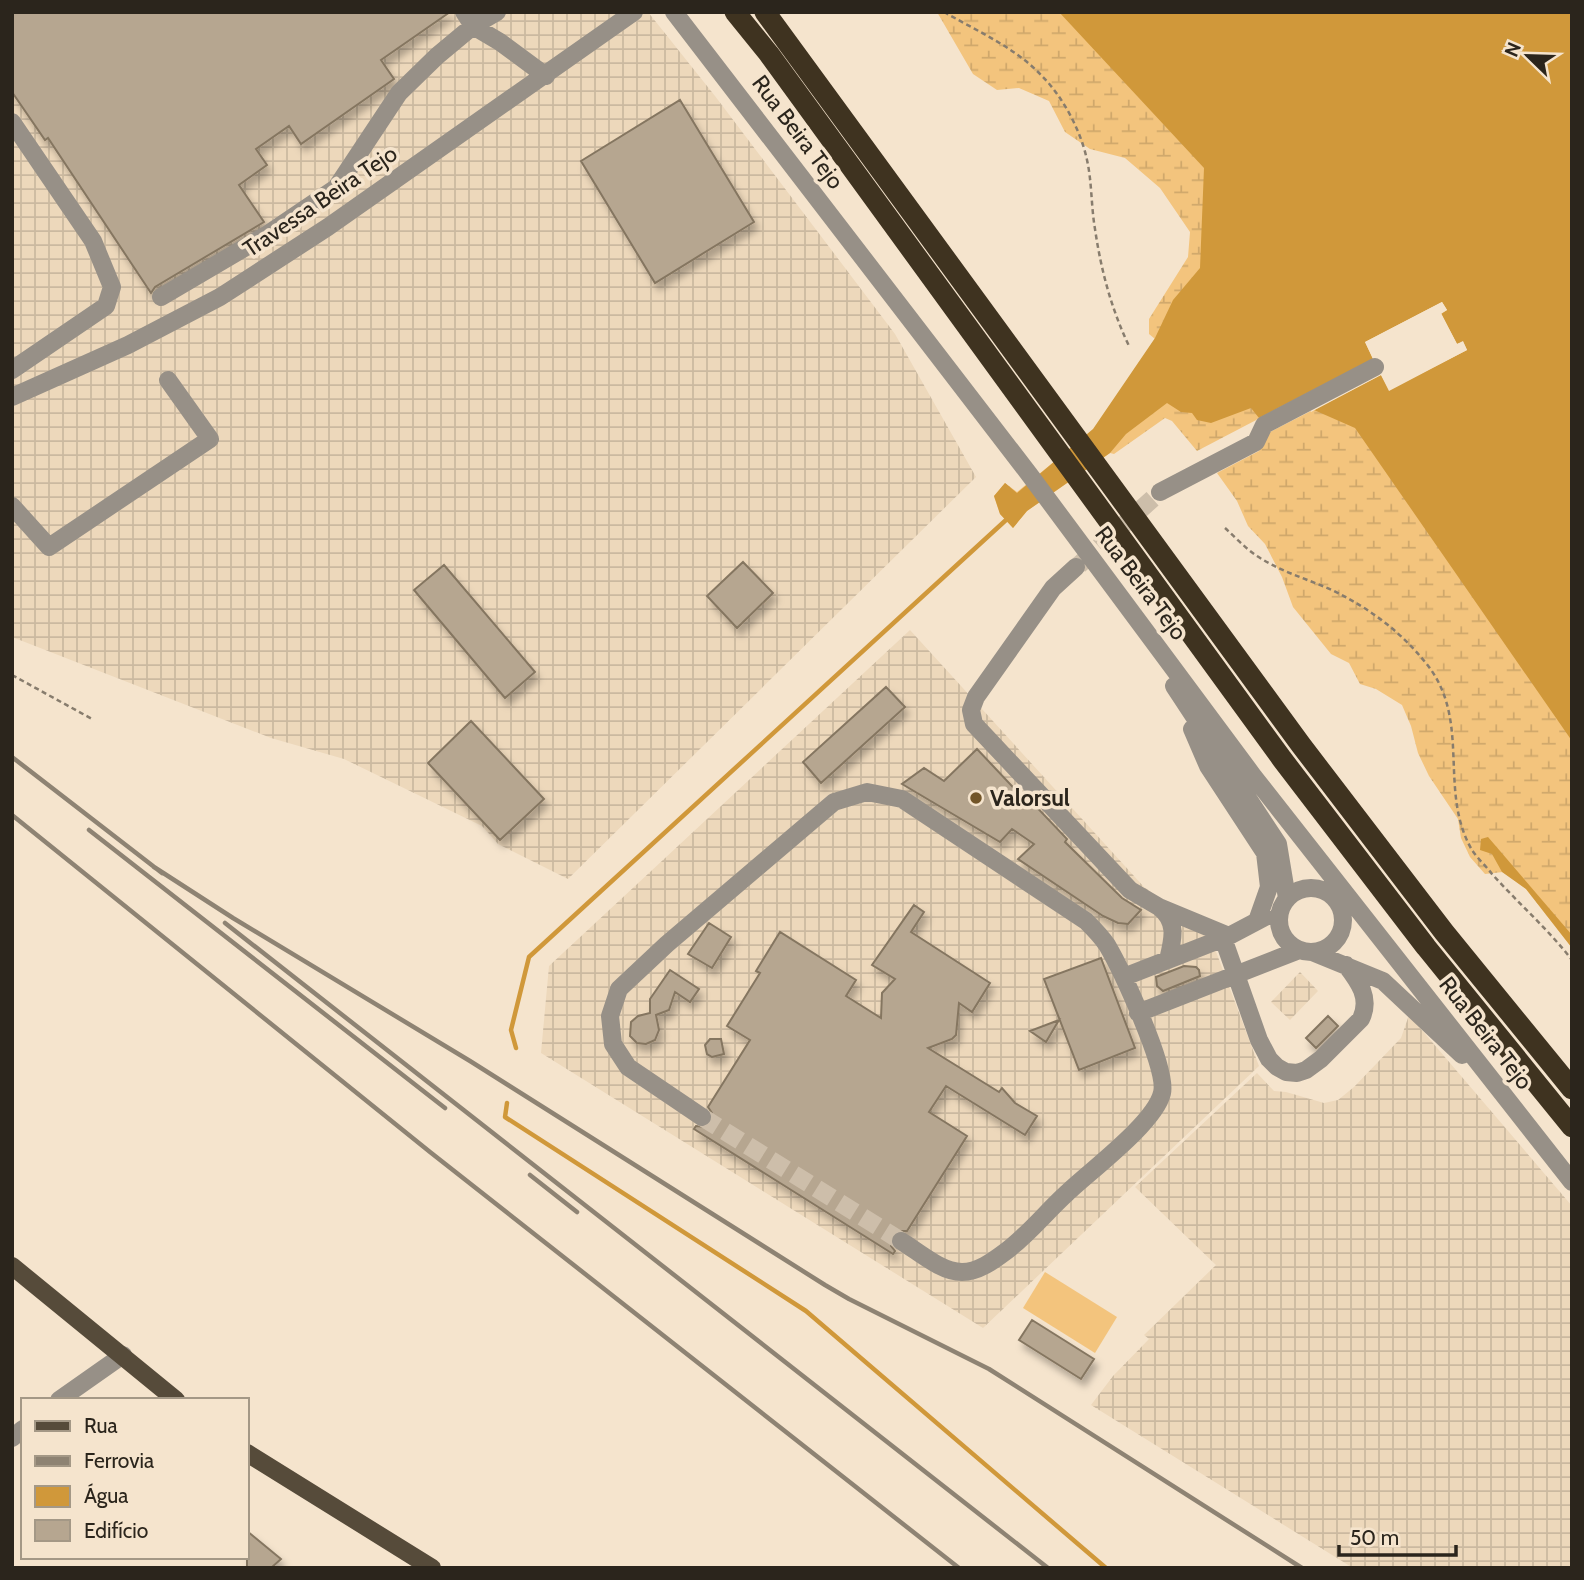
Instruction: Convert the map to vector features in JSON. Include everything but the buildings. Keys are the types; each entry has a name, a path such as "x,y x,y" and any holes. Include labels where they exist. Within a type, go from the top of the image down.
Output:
{"highway":[{"path":"735,12 769,54 1299,781 1426,947 1572,1127"},
{"path":"765,12 1309,756 1444,932 1572,1090"}],"main road":[{"path":"12,1266 174,1398"},
{"path":"248,1454 432,1568"}],"street":[{"path":"160,297 268,234 336,188 399,93 437,56 469,19 497,12"},
{"name":"Travessa Beira Tejo","path":"12,397 128,345 219,297 339,219 635,12"},
{"name":"Rua Beira Tejo","path":"674,12 1155,641 1254,777 1572,1182"},
{"path":"469,19 546,76"},
{"path":"12,122 93,241 112,287 106,306 12,370"},
{"path":"1159,486 1264,425 1375,367"},
{"path":"12,506 49,547 210,439 168,380"},
{"path":"1076,567 1053,588 972,703 971,716 974,724 1130,890 1159,907 1226,937"},
{"path":"1155,641 1208,766 1265,853 1269,887 1257,921"},
{"path":"1171,681 1278,844 1284,903 1280,928 1284,938 1290,945 1383,981 1501,1092"},
{"path":"702,1117 628,1067 613,1044 610,1016 619,989 667,944 834,802 867,792 902,799 1086,920 1105,941 1124,977 1163,1082 1162,1095 1151,1113 1120,1147 1067,1193 1007,1252 983,1267 964,1272 948,1270 901,1241"},
{"path":"1124,977 1226,937 1257,921 1284,903 1296,891 1316,888 1326,891 1340,906 1342,927 1332,945 1236,974 1138,1013"},
{"path":"1159,907 1172,922 1168,960"},
{"path":"1226,937 1259,1040 1269,1059 1286,1072 1306,1070 1321,1059 1361,1019 1366,999 1346,965"},
{"path":"62,1398 123,1355"}],"path":[{"path":"944,12 1013,52 1043,76 1062,103 1076,129 1087,159 1095,228 1105,281 1114,314 1129,346"},
{"path":"1225,528 1256,555 1372,612 1400,634 1428,665 1448,702 1453,730 1454,785 1459,815 1472,850 1572,960"},
{"path":"12,676 92,719"}],"shaded area":[{"path":"12,12 648,12 895,334 976,477 568,879 498,844 482,826 344,759 271,738 12,637"},
{"path":"910,630 1144,887 1209,933 1259,1066 983,1328 541,1053 549,966"},
{"path":"1300,972 1318,991 1290,1020 1271,1002"},
{"path":"1409,1015 1572,1206 1572,1568 1353,1568 1091,1405 1113,1376 1149,1339 1144,1335 1216,1265 1135,1187 1257,1073 1274,1091 1324,1103 1338,1100 1401,1038"}],"green space":[{"path":"937,12 1182,12 1378,335 1365,342 1373,359 1197,451 1172,421 1165,418 1027,511 1013,528 1000,514 994,496 1005,483 1017,492 1094,429 1155,339 1149,334 1149,319 1188,257 1190,232 1160,188 1125,158 1090,149 1065,132 1049,101 1019,88 997,90 973,74"},
{"path":"1434,367 1572,570 1572,948 1526,889 1503,872 1485,874 1470,857 1461,838 1458,819 1429,776 1418,753 1402,705 1376,689 1360,684 1349,663 1331,654 1293,607 1282,577 1265,544 1248,526 1237,501 1217,473 1259,451 1268,433 1381,375 1390,390"},
{"path":"1045,1272 1117,1317 1095,1353 1023,1308"}],"water":[{"path":"1059,12 1572,12 1572,741 1355,428 1314,410 1381,375 1389,390 1467,350 1463,342 1457,344 1441,313 1447,310 1442,302 1365,342 1373,359 1259,418 1251,408 1211,423 1197,420 1192,413 1181,412 1167,403 1126,434 1110,453 1027,511 1013,528 1000,514 994,496 1005,483 1017,493 1093,429 1155,338 1173,300 1200,268 1204,168"},
{"path":"1488,837 1572,935 1572,948 1526,889 1502,872 1492,854 1480,850 1481,839"}],"pier":[{"path":"1442,302 1447,310 1441,314 1457,344 1463,341 1467,350 1389,391 1381,375 1311,412 1310,409 1382,371 1391,386 1462,349 1461,346 1454,347 1438,315 1441,306 1369,344 1377,360 1258,422 1256,420 1373,359 1365,342"}],"waterway":[{"path":"516,1048 511,1030 529,957 1006,520"},
{"path":"507,1103 505,1117 806,1311 1106,1568"}],"tunnel":[{"path":"1079,565 1160,492"},
{"path":"702,1117 901,1241"}],"railway":[{"path":"12,757 162,873"},
{"path":"12,815 430,1152 959,1568"},
{"path":"89,830 445,1108"},
{"path":"154,867 233,918 470,1061 825,1285 989,1369 1302,1568"},
{"path":"225,923 1048,1568"},
{"path":"530,1175 577,1212"}],"place":[{"name":"Valorsul","path":"976,798"}]}
